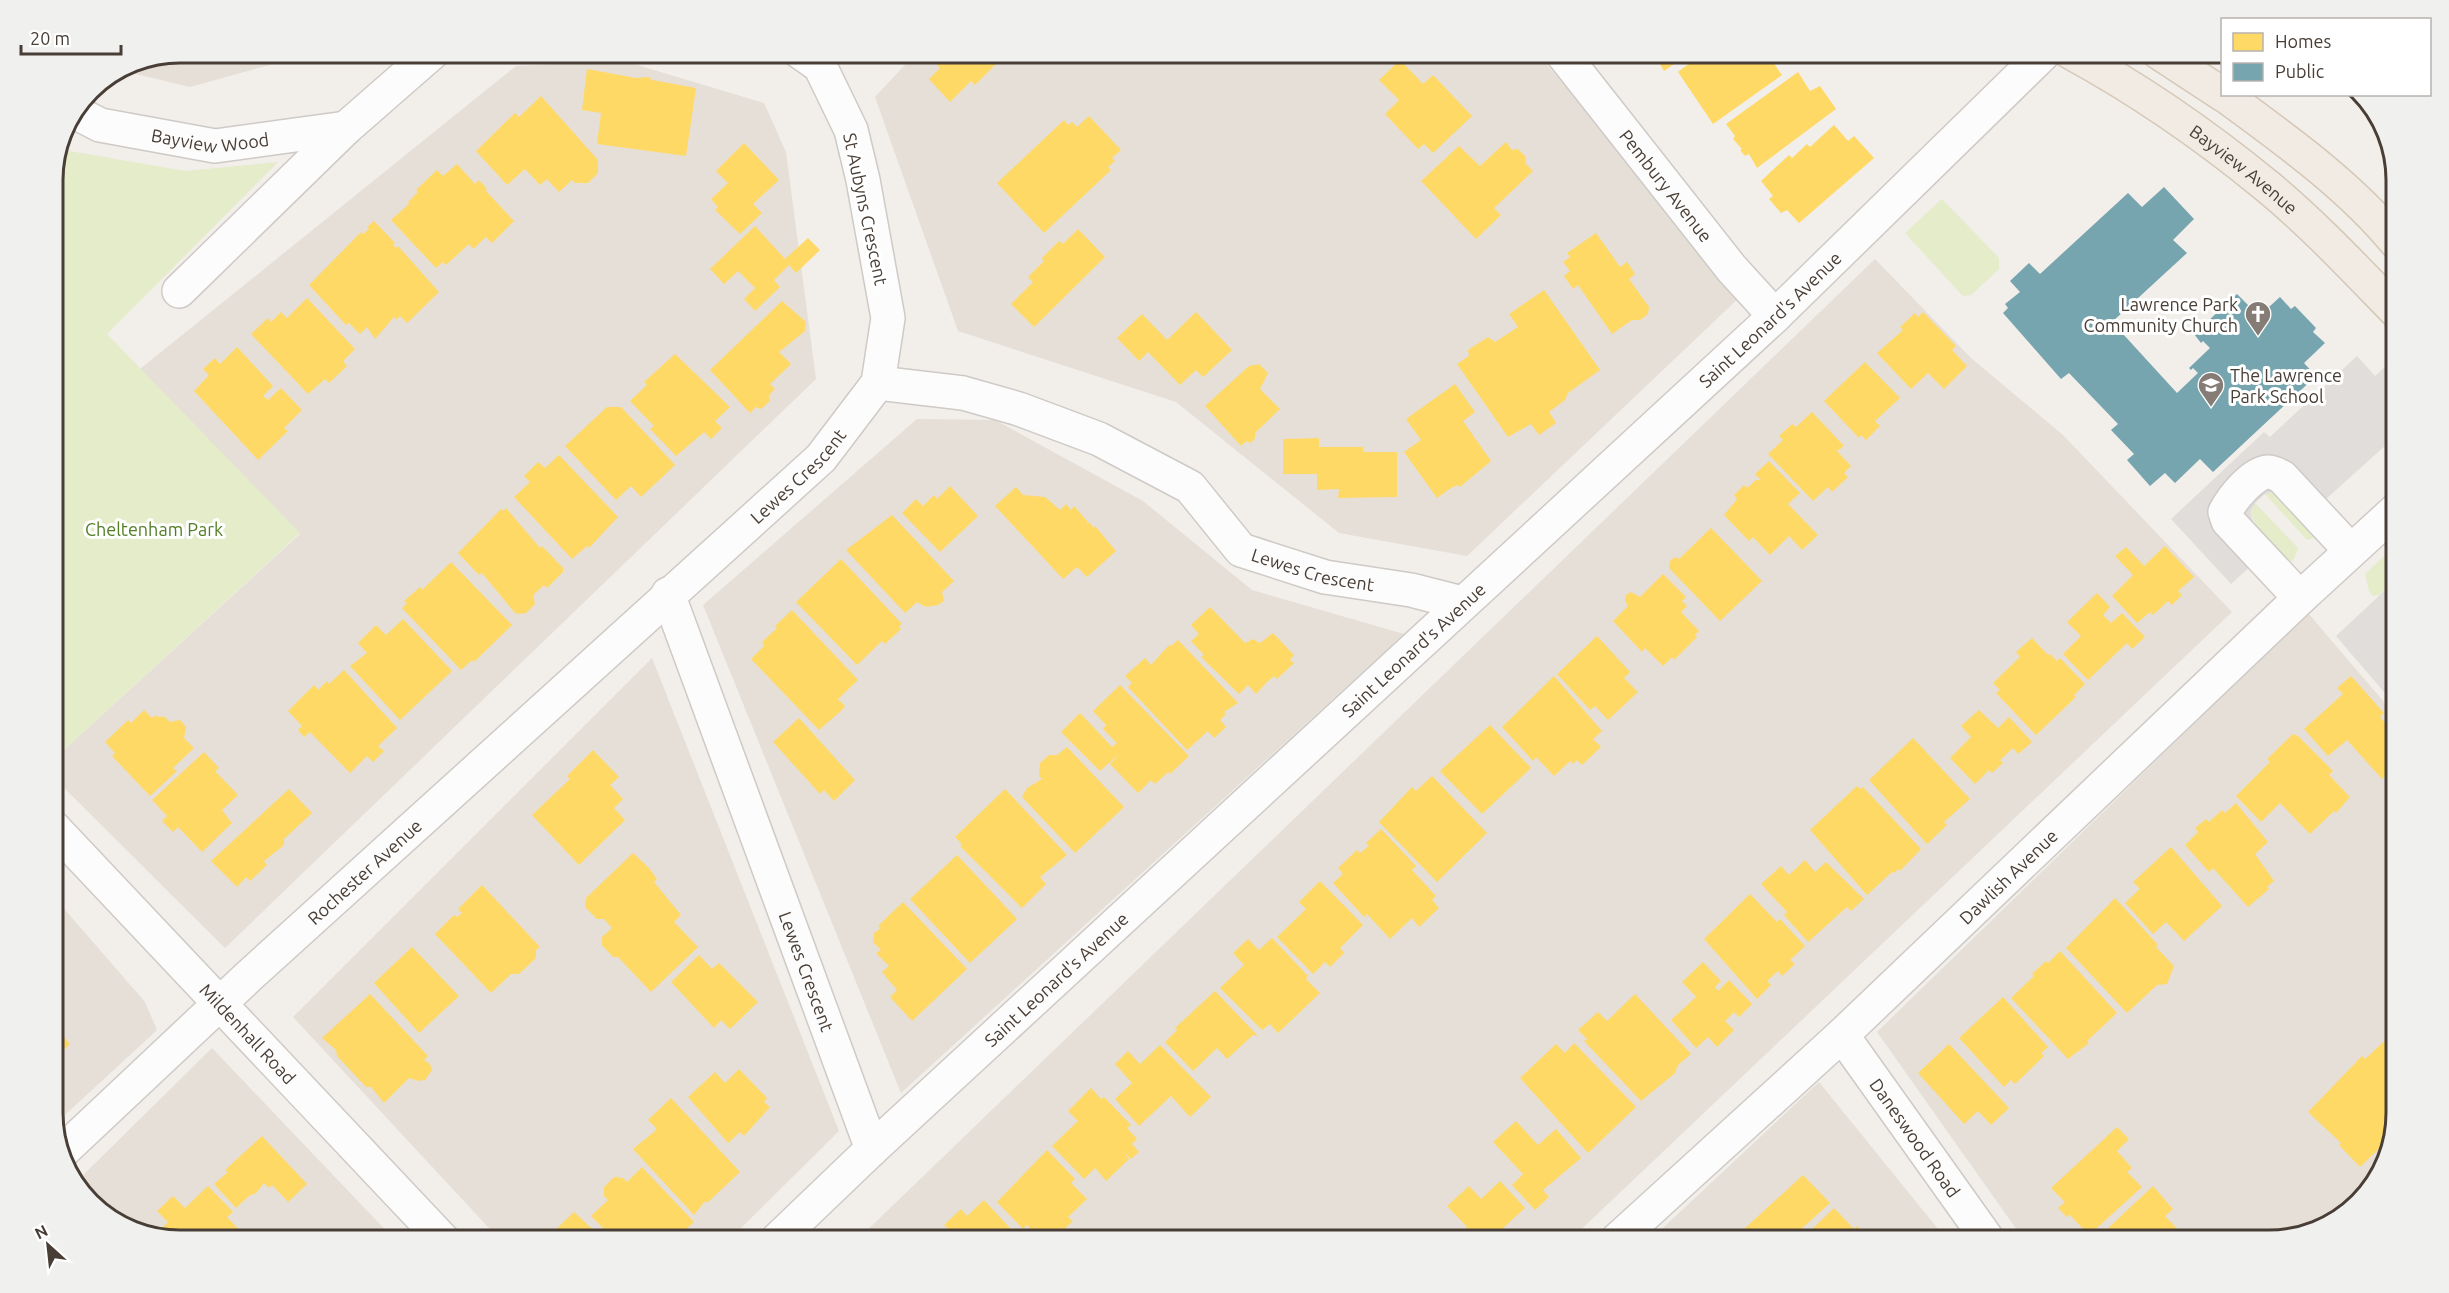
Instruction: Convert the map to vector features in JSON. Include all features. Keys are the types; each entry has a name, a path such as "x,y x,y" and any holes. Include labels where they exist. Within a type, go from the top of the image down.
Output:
{"main road":[{"name":"Bayview Avenue","path":"2090,63 2198,133 2268,187 2386,301"},
{"path":"2175,63 2221,93"},
{"path":"2226,96 2302,152 2386,230"}],"street":[{"path":"179,291 346,128 420,63"},
{"name":"St Aubyns Crescent","path":"822,63 851,130 863,180 888,318 878,383"},
{"name":"Pembury Avenue","path":"1570,63 1732,269 1775,316"},
{"name":"Saint Leonard's Avenue","path":"787,1230 872,1149 1775,316 2034,63"},
{"name":"Bayview Wood","path":"82,116 100,125 215,146 346,128"},
{"name":"Lewes Crescent","path":"872,1149 668,594 821,458 878,383 963,393 1019,409 1099,439 1190,487 1241,550 1325,577 1411,590 1462,603"},
{"path":"2300,598 2228,521 2225,512 2230,502 2260,474 2271,471 2282,477 2351,551"},
{"name":"Dawlish Avenue","path":"1628,1230 1842,1035 2300,598 2386,519"},
{"name":"Rochester Avenue","path":"68,1146 219,1003 668,594"},
{"name":"Mildenhall Road","path":"63,838 433,1230"},
{"name":"Daneswood Road","path":"1842,1035 1981,1230"}],"shaded area":[{"path":"277,63 190,87 132,73 164,64"},
{"path":"631,63 764,103 786,152 816,379 225,948 63,787 63,751 300,534 140,369 516,66"},
{"path":"907,63 1545,63 1742,295 1467,556 1339,533 1176,402 958,331 875,97"},
{"path":"1875,259 1971,358 2063,435 2232,612 1581,1230 867,1230"},
{"path":"2357,356 2375,376 2386,368 2386,445 2306,517 2273,492 2265,494 2255,503 2251,512 2253,523 2274,545 2231,584 2171,519 2264,432 2270,437"},
{"path":"917,419 995,420 1143,501 1252,590 1404,634 901,1093 703,605"},
{"path":"2386,589 2386,694 2336,636"},
{"path":"2308,613 2386,704 2385,1129 2380,1151 2366,1178 2346,1201 2334,1210 2314,1221 2285,1229 2017,1230 1877,1032"},
{"path":"652,658 839,1131 739,1230 491,1230 293,1017"},
{"path":"63,908 145,1002 157,1030 63,1117"},
{"path":"212,1048 385,1230 172,1230 157,1228 128,1218 115,1210 92,1190 82,1176"},
{"path":"1819,1082 1939,1230 1661,1230"}],"green space":[{"name":"Cheltenham Park","path":"67,151 185,171 278,162 107,334 300,533 63,751 63,172"},
{"path":"1942,199 1999,258 1999,269 1971,295 1963,296 1905,233"},
{"path":"2273,492 2320,536 2307,540 2265,494"},
{"path":"2255,503 2298,548 2293,561 2288,560 2262,534 2253,518 2252,511"},
{"path":"2386,554 2386,589 2379,595 2373,596 2369,591 2365,574"}],"building: Homes":[{"path":"936,63 997,63 975,85 971,81 950,102 929,79 940,68"},
{"path":"1397,63 1403,63 1423,84 1433,75 1472,116 1433,153 1424,144 1418,149 1385,114 1399,100 1379,80"},
{"path":"1659,63 1675,63 1664,71"},
{"path":"1690,63 1774,63 1782,75 1713,124 1678,72"},
{"path":"587,69 636,78 649,77 652,80 696,88 686,156 597,144 601,113 582,110"},
{"path":"1798,72 1810,91 1820,86 1836,109 1757,168 1749,154 1745,156 1740,150 1742,149 1733,139 1735,136 1726,124"},
{"path":"541,96 598,160 598,173 588,183 575,183 572,180 559,192 547,179 540,185 525,169 507,185 476,151 515,113 519,117"},
{"path":"1089,116 1121,150 1112,158 1115,161 1108,167 1111,170 1044,233 997,183 1064,120 1068,125 1072,122 1077,127"},
{"path":"1834,125 1848,141 1854,136 1874,158 1799,223 1787,210 1781,213 1769,199 1773,196 1761,181 1789,155 1792,158 1807,144 1810,147"},
{"path":"1506,142 1512,150 1518,149 1526,157 1525,163 1533,171 1494,208 1501,215 1476,239 1421,181 1459,146 1480,166"},
{"path":"744,143 779,180 753,204 762,213 740,234 715,210 718,207 711,199 728,183 716,171"},
{"path":"457,164 475,184 479,180 487,189 485,190 514,221 492,243 486,237 473,249 469,244 446,265 443,262 436,268 391,220 409,204 408,202 418,192 416,190 437,170 443,176"},
{"path":"374,221 395,243 393,245 396,248 398,246 439,292 407,323 400,316 396,320 394,317 375,339 367,327 360,334 349,323 346,325 309,285 361,232 363,234 369,229 367,227"},
{"path":"755,226 785,259 808,238 820,250 796,273 789,265 774,280 780,287 755,311 744,299 755,288 738,271 724,284 710,269"},
{"path":"1078,229 1105,257 1034,327 1011,304 1033,282 1028,277 1044,261 1042,258 1059,241 1063,244"},
{"path":"1596,233 1620,267 1627,262 1635,274 1629,279 1649,307 1648,314 1640,320 1632,320 1612,334 1578,285 1573,289 1564,276 1570,271 1563,262 1570,257 1567,253"},
{"path":"1544,290 1600,370 1568,393 1565,400 1549,412 1556,423 1539,435 1531,424 1508,437 1457,364 1469,356 1468,350 1488,337 1495,342 1518,327 1509,314"},
{"path":"307,298 355,349 343,361 347,366 329,383 325,379 308,394 251,334 268,318 271,322 281,312 287,318"},
{"path":"782,301 806,322 805,331 779,352 791,364 770,384 775,389 769,395 770,401 761,409 756,407 750,413 710,370"},
{"path":"1196,312 1232,350 1203,377 1196,370 1180,385 1148,352 1139,361 1117,338 1142,314 1167,340"},
{"path":"1923,312 1956,346 1952,350 1967,366 1944,389 1928,373 1911,389 1877,353 1903,330 1900,327 1915,313 1918,317"},
{"path":"237,347 273,386 263,396 268,400 281,388 302,410 284,428 288,431 258,460 194,391 209,375 203,369 215,358 220,364"},
{"path":"675,354 730,407 715,421 722,428 711,439 704,432 676,456 650,429 654,426 630,401 647,385 644,382"},
{"path":"1865,362 1900,398 1875,421 1880,426 1866,440 1861,435 1859,438 1824,401"},
{"path":"1259,364 1268,373 1260,389 1280,409 1255,433 1255,438 1251,443 1246,441 1241,446 1205,406 1249,366"},
{"path":"1455,384 1475,412 1463,421 1491,461 1460,487 1458,485 1451,488 1437,498 1404,452 1421,440 1406,419"},
{"path":"607,407 621,407 675,465 641,497 631,486 616,500 565,446"},
{"path":"1812,412 1844,446 1837,451 1851,466 1844,473 1848,477 1832,492 1828,487 1813,501 1768,454 1783,440 1779,436 1792,424 1796,427"},
{"path":"1319,438 1319,447 1363,447 1363,452 1397,452 1397,497 1338,498 1339,489 1317,490 1317,474 1283,474 1283,439"},
{"path":"559,455 618,517 589,548 587,546 572,559 514,497 530,482 524,476 538,462 545,468"},
{"path":"1769,461 1800,493 1788,504 1818,535 1802,550 1789,536 1770,555 1753,537 1749,541 1724,515 1737,499 1734,495 1744,485 1747,488 1756,480 1761,480 1755,474"},
{"path":"950,486 978,516 940,552 902,513 916,499 923,506 934,495 937,499"},
{"path":"1016,487 1023,495 1045,497 1060,510 1066,504 1071,510 1074,506 1088,522 1086,526 1089,522 1094,528 1095,526 1116,551 1087,577 1077,567 1063,579 995,506"},
{"path":"506,508 540,548 542,546 563,568 563,572 547,588 544,585 533,595 535,604 526,613 515,613 482,573 479,575 458,553 501,509 503,511"},
{"path":"892,515 954,581 942,592 944,601 938,605 926,607 917,602 905,613 846,550"},
{"path":"1711,528 1762,581 1720,621 1669,568 1670,561 1675,557 1679,559"},
{"path":"2165,546 2194,577 2178,591 2182,595 2172,605 2168,601 2153,615 2150,612 2137,623 2112,596 2133,575 2115,556 2126,547 2144,566"},
{"path":"841,559 902,624 899,626 901,629 885,644 882,641 857,665 796,602"},
{"path":"451,562 512,625 474,662 472,660 461,670 402,608 407,603 404,601 420,587 422,590"},
{"path":"1663,574 1686,597 1682,601 1687,606 1681,612 1699,631 1695,635 1697,637 1674,660 1672,657 1663,666 1645,648 1642,652 1613,621 1628,606 1625,601 1626,595 1631,592 1640,597"},
{"path":"2097,593 2110,607 2103,615 2111,623 2122,613 2145,637 2132,649 2127,643 2088,680 2063,654 2081,636 2067,622"},
{"path":"1210,607 1245,643 1253,639 1260,643 1273,633 1294,655 1290,660 1294,663 1277,679 1274,676 1256,694 1248,685 1239,694 1201,657 1204,655 1191,641 1199,634 1191,625"},
{"path":"792,610 858,680 838,699 845,706 842,710 819,730 751,659 764,646 762,642 777,628 775,626"},
{"path":"403,619 452,671 400,720 350,666 367,653 358,643 376,625 386,635"},
{"path":"1597,636 1630,672 1624,678 1638,692 1608,720 1595,706 1590,710 1557,674"},
{"path":"2032,638 2048,655 2050,654 2057,661 2060,658 2085,684 2074,695 2076,697 2036,735 1996,693 2000,690 1993,683 2020,657 2016,652"},
{"path":"1178,640 1238,703 1224,712 1226,714 1220,720 1226,727 1214,738 1208,731 1187,750 1128,687 1132,683 1125,676 1145,658 1151,665 1169,645 1171,646"},
{"path":"344,670 397,728 378,746 384,751 373,762 367,756 350,773 310,732 304,737 298,730 302,726 288,711 314,685 318,690 327,681 329,684"},
{"path":"1554,676 1602,731 1593,739 1601,747 1582,765 1577,760 1573,764 1570,761 1554,776 1536,757 1533,761 1502,727"},
{"path":"2351,676 2384,713 2380,717 2386,724 2386,776 2382,779 2347,740 2328,756 2304,729 2343,694 2337,688"},
{"path":"1120,685 1189,756 1170,774 1168,772 1155,784 1151,780 1138,793 1110,764 1119,754 1100,771 1061,732 1080,713 1112,747 1117,743 1103,729 1106,725 1093,711"},
{"path":"144,710 152,718 154,716 165,717 170,722 180,720 186,727 184,738 194,748 173,768 177,771 150,796 112,756 115,753 105,742 128,720 131,723"},
{"path":"1979,710 1998,728 2009,717 2032,742 2018,754 2013,748 2000,760 2003,763 1992,773 1989,770 1975,784 1950,758 1971,737 1961,726"},
{"path":"799,718 855,780 834,801 824,790 820,794 773,742"},
{"path":"1490,725 1531,768 1482,814 1440,771"},
{"path":"2293,734 2298,736 2333,771 2329,775 2350,797 2336,813 2334,811 2310,834 2280,803 2261,822 2236,796 2270,762 2267,759"},
{"path":"1913,738 1970,799 1944,822 1947,825 1927,844 1869,780"},
{"path":"1067,747 1124,807 1075,853 1022,797 1027,788 1042,779 1039,776 1040,763 1049,755 1057,755"},
{"path":"593,750 619,777 610,785 623,799 614,808 625,820 579,865 532,815 570,779 567,776"},
{"path":"204,752 219,768 215,771 238,795 222,810 232,823 202,852 178,827 173,832 162,821 167,816 152,800"},
{"path":"1432,776 1487,833 1437,882 1379,822 1412,787 1416,791"},
{"path":"1857,786 1860,789 1863,787 1921,849 1900,871 1898,869 1892,872 1867,895 1810,830"},
{"path":"289,789 312,813 284,839 284,845 264,861 267,865 250,881 246,877 237,887 211,861"},
{"path":"1005,789 1067,855 1040,877 1046,884 1022,908 960,846 962,844 955,837"},
{"path":"2236,803 2268,842 2255,854 2274,881 2267,887 2269,889 2248,907 2213,868 2209,872 2185,845 2198,832 2195,828 2206,819 2209,822 2222,810 2225,813"},
{"path":"1381,829 1416,866 1412,870 1436,896 1432,900 1439,908 1419,927 1412,918 1390,939 1367,914 1364,917 1333,883 1343,874 1338,868 1357,850 1360,853 1369,846 1366,843"},
{"path":"2171,847 2222,906 2184,941 2166,922 2153,934 2125,903 2140,889 2133,882"},
{"path":"633,853 649,868 657,879 654,882 681,915 674,922 698,947 651,992 618,957 613,957 602,945 602,937 612,928 604,919 597,919 585,907 586,898"},
{"path":"957,855 1017,919 970,963 910,899"},
{"path":"1805,860 1815,872 1826,862 1864,899 1851,911 1847,907 1808,942 1784,915 1787,912 1761,884 1781,866 1789,875"},
{"path":"1320,881 1363,925 1340,948 1344,953 1330,967 1325,962 1313,974 1277,937 1306,909 1299,902"},
{"path":"482,885 540,947 536,950 536,958 519,974 511,974 491,993 435,934 454,915 457,917 462,913 458,909"},
{"path":"1750,894 1777,922 1780,919 1805,946 1790,960 1795,964 1782,976 1778,971 1767,981 1771,985 1757,999 1704,939"},
{"path":"2115,898 2174,966 2167,984 2157,985 2127,1013 2066,948"},
{"path":"903,902 967,969 912,1021 890,997 897,990 882,972 889,966 876,953 881,950 873,942 874,933 881,928 878,926"},
{"path":"1272,938 1308,976 1306,979 1320,993 1278,1033 1270,1024 1262,1030 1220,988 1244,965 1233,953 1248,939 1259,950"},
{"path":"412,947 459,996 419,1033 374,983"},
{"path":"2060,951 2117,1013 2087,1041 2089,1043 2068,1059 2011,998 2034,976 2032,974"},
{"path":"699,955 712,969 719,963 758,1002 730,1029 721,1020 714,1028 671,982"},
{"path":"1703,962 1721,981 1715,987 1718,991 1729,980 1752,1004 1739,1017 1734,1012 1725,1021 1734,1030 1717,1047 1708,1037 1696,1048 1671,1020 1696,997 1682,982"},
{"path":"1215,991 1258,1036 1253,1035 1227,1059 1217,1048 1193,1071 1165,1042 1177,1030 1175,1028"},
{"path":"370,994 428,1056 424,1060 430,1064 432,1070 425,1080 409,1078 384,1103 371,1087 366,1087 337,1056 336,1050 322,1038"},
{"path":"1635,994 1691,1054 1678,1065 1675,1073 1641,1101 1584,1041 1587,1039 1578,1030 1598,1012 1607,1021"},
{"path":"2003,997 2048,1047 2041,1053 2044,1056 2015,1084 2011,1080 2004,1087 1959,1038"},
{"path":"63,1036 70,1044 63,1051"},
{"path":"2386,1040 2384,1136 2381,1147 2360,1167 2339,1145 2341,1143 2308,1112 2362,1056 2365,1059"},
{"path":"1574,1043 1636,1107 1588,1153 1520,1078 1556,1044 1565,1053"},
{"path":"1949,1044 2009,1108 1991,1125 1978,1111 1964,1124 1918,1073"},
{"path":"1160,1045 1211,1097 1190,1117 1171,1096 1139,1126 1115,1099 1132,1083 1115,1064 1128,1051 1140,1064"},
{"path":"739,1069 767,1098 764,1102 770,1107 744,1136 740,1132 728,1143 688,1097 715,1072 725,1083"},
{"path":"1091,1088 1101,1099 1104,1097 1131,1125 1127,1128 1137,1139 1132,1144 1139,1152 1131,1159 1124,1152 1129,1159 1106,1181 1095,1168 1084,1179 1052,1146 1078,1121 1068,1111"},
{"path":"671,1098 740,1172 707,1203 705,1201 694,1215 633,1149 655,1131 656,1128 648,1120"},
{"path":"1516,1121 1538,1145 1556,1129 1581,1158 1543,1190 1549,1197 1535,1210 1512,1185 1523,1174 1493,1142"},
{"path":"2117,1127 2129,1139 2117,1151 2132,1168 2127,1172 2142,1187 2095,1230 2084,1230 2070,1215 2067,1217 2058,1208 2065,1202 2051,1188"},
{"path":"262,1136 307,1184 288,1202 272,1185 269,1188 264,1183 256,1193 236,1208 214,1184 228,1172 225,1170"},
{"path":"1047,1150 1075,1179 1071,1183 1087,1199 1068,1217 1073,1221 1063,1230 1032,1230 1027,1225 1023,1229 997,1202"},
{"path":"642,1167 694,1222 685,1230 605,1230 591,1216 608,1200 604,1196 604,1187 614,1177 623,1178 627,1182"},
{"path":"1803,1175 1830,1203 1800,1230 1743,1230"},
{"path":"1500,1181 1525,1208 1501,1230 1464,1230 1467,1227 1447,1206 1469,1186 1481,1199"},
{"path":"208,1186 233,1212 227,1217 239,1230 161,1229 168,1222 157,1211 173,1196 185,1208"},
{"path":"2153,1186 2173,1209 2165,1216 2178,1230 2106,1230"},
{"path":"984,1200 1012,1230 949,1230 944,1225 961,1209 967,1216"},
{"path":"1834,1208 1854,1229 1857,1226 1861,1230 1811,1230"},
{"path":"574,1212 593,1230 555,1230"}],"building: Public":[{"name":"Lawrence Park Community Church","path":"2164,187 2194,219 2173,240 2187,253 2112,322 2177,393 2198,373 2193,368 2191,370 2189,368 2210,348 2203,341 2201,343 2194,334 2237,294 2259,316 2280,297 2291,309 2295,306 2316,328 2313,332 2325,343 2304,363 2316,376 2213,472 2200,459 2175,483 2165,473 2150,486 2127,460 2134,454 2111,430 2118,424 2069,373 2061,379 2003,313 2008,308 2005,304 2020,292 2010,281 2029,263 2040,274 2128,193 2142,207"}],"place":[{"name":"Lawrence Park Community Church","path":"2258,337"},
{"name":"The Lawrence Park School","path":"2211,408"}]}
